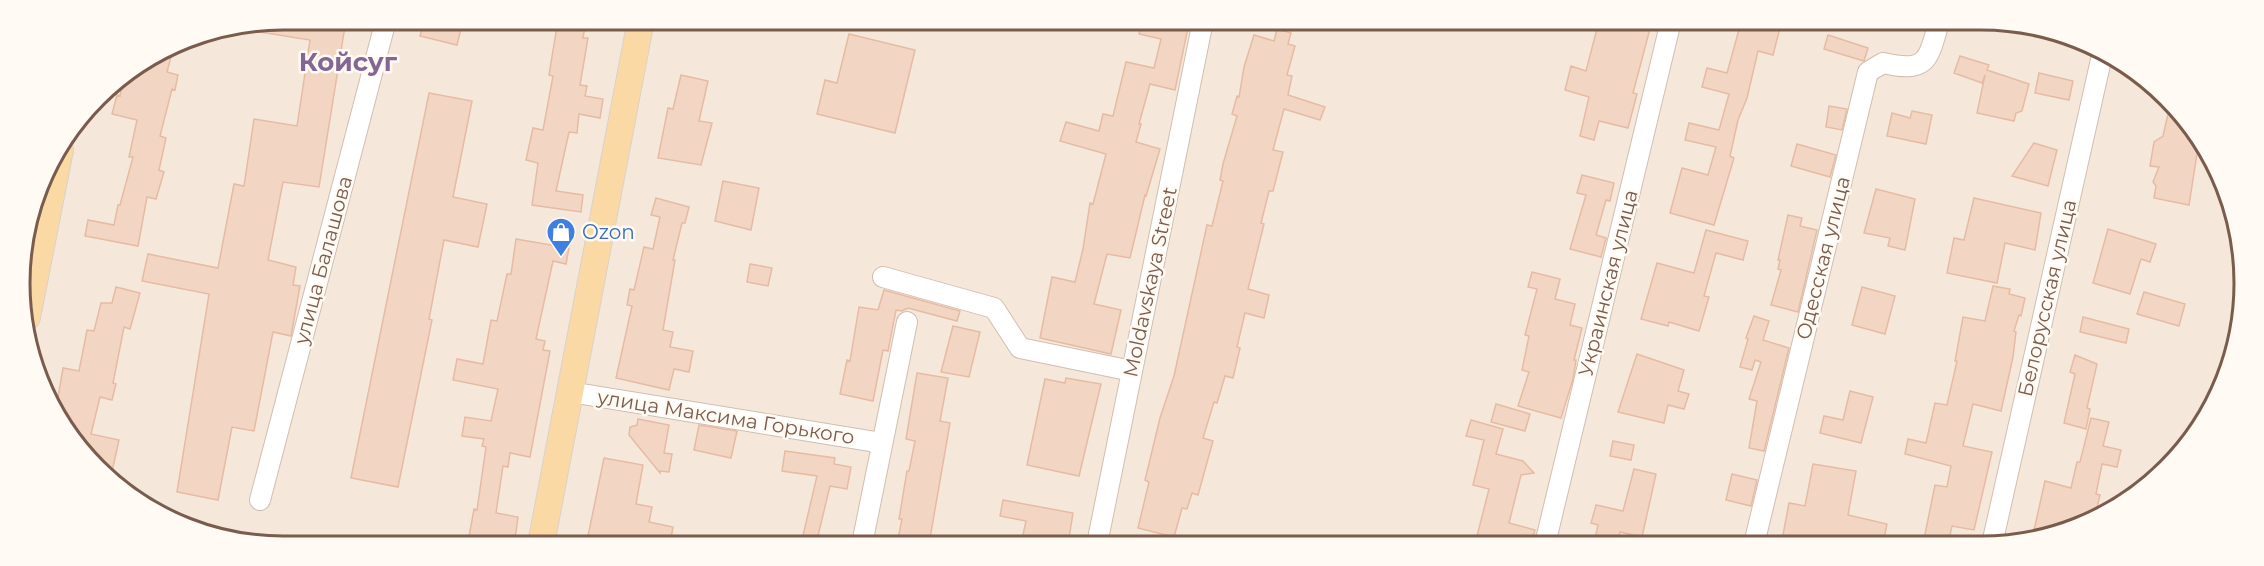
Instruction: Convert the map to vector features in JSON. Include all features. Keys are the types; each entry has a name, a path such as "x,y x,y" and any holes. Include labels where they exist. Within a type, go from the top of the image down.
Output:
{"main road":[{"name":"улица Максима Горького","path":"543,536 639,30"},
{"path":"31,298 56,172"}],"street":[{"name":"улица Балашова","path":"260,500 383,30"},
{"name":"Moldavskaya Street","path":"1099,536 1201,30"},
{"name":"Украинская улица","path":"1547,536 1669,30"},
{"name":"Одесская улица","path":"1756,536 1868,72 1883,63 1904,68 1922,63 1930,53 1937,30"},
{"name":"Белорусская улица","path":"1994,535 2101,60"},
{"path":"883,277 994,308 1020,348 1132,371"},
{"name":"улица Максима Горького","path":"864,536 907,322"},
{"name":"улица Максима Горького","path":"570,392 882,443"}],"shaded area":[{"path":"1981,30 2014,32 2062,43 2108,64 2148,93 2182,129 2208,171 2221,202 2232,250 2234,283 2232,316 2221,364 2208,395 2182,437 2160,462 2135,484 2093,510 2062,523 2014,534 1981,536 283,536 250,534 202,523 156,502 129,484 93,450 64,410 49,380 35,332 30,283 35,234 49,186 73,142 104,104 142,73 186,49 234,35 266,31"}],"building":[{"path":"344,30 319,187 283,182 268,260 296,267 293,285 300,286 291,336 273,332 254,431 232,427 218,500 177,492 209,294 142,281 148,254 218,268 234,184 244,186 254,119 297,126 310,40 258,32"},
{"path":"422,30 461,30 457,45 420,36"},
{"path":"556,30 584,30 583,38 588,38 580,85 587,86 585,96 603,99 600,118 579,114 577,133 569,132 556,191 583,195 581,212 532,205 538,163 526,160 533,128 543,130 553,76 549,75"},
{"path":"1140,30 1188,30 1175,90 1150,84 1139,124 1141,124 1136,142 1160,149 1145,195 1130,258 1107,254 1094,304 1121,310 1111,354 1040,338 1052,277 1075,282 1090,203 1093,204 1106,154 1060,141 1066,122 1099,131 1103,114 1113,116 1126,62 1154,68 1161,39 1139,34"},
{"path":"1277,30 1280,30 1291,33 1288,44 1295,46 1287,75 1292,76 1288,95 1325,107 1320,120 1284,109 1273,150 1283,152 1273,191 1269,191 1261,223 1264,224 1248,289 1269,295 1264,318 1245,313 1233,378 1225,376 1203,438 1213,441 1198,495 1192,493 1187,509 1182,508 1174,536 1170,536 1138,528 1149,482 1145,480 1160,418 1174,376 1207,225 1212,226 1223,181 1220,180 1223,164 1237,116 1232,114 1237,96 1239,97 1244,67 1254,35 1274,41"},
{"path":"1597,30 1650,30 1633,93 1637,94 1628,128 1599,121 1594,140 1580,136 1589,97 1565,90 1571,66 1586,71"},
{"path":"1739,30 1779,30 1773,55 1758,51 1747,98 1738,120 1730,156 1734,158 1714,225 1670,213 1682,168 1708,175 1716,147 1685,140 1689,123 1719,130 1729,94 1702,87 1707,68 1727,73"},
{"path":"849,34 915,50 895,133 817,114 825,80 837,83"},
{"path":"1828,35 1868,48 1864,61 1824,49"},
{"path":"171,56 167,72 178,75 160,136 166,138 159,170 164,172 156,199 147,197 138,246 85,236 88,220 114,225 133,157 129,157 137,120 112,114 117,95 120,96 122,88 129,82"},
{"path":"1960,56 1989,65 1987,70 2029,84 2022,111 2016,113 2014,121 1977,113 1985,75 1982,83 1954,73"},
{"path":"2039,73 2073,81 2069,100 2035,93"},
{"path":"681,75 708,81 699,121 712,123 701,165 658,158 668,108 673,109"},
{"path":"429,93 472,101 453,197 487,204 478,247 444,240 429,319 432,320 398,487 351,478"},
{"path":"1829,106 1847,109 1842,130 1826,127"},
{"path":"1912,111 1932,115 1926,144 1887,136 1892,113 1910,118"},
{"path":"2168,113 2197,152 2189,205 2154,198 2156,186 2153,182 2159,167 2150,166 2154,142 2163,136"},
{"path":"2034,143 2057,150 2048,186 2012,176"},
{"path":"1797,144 1836,155 1830,177 1791,166"},
{"path":"1582,175 1614,183 1610,201 1606,200 1596,235 1606,238 1601,257 1570,249 1586,195 1577,193"},
{"path":"723,181 759,188 751,230 715,221"},
{"path":"1876,189 1915,199 1905,250 1888,246 1890,238 1864,233"},
{"path":"656,198 689,207 685,223 682,223 673,260 675,260 663,330 673,332 670,347 693,351 689,372 674,369 669,390 616,378 632,306 627,305 630,289 634,290 644,247 653,249 660,217 651,215"},
{"path":"1974,198 2041,213 2035,250 2005,243 1997,283 1947,273 1954,238 1964,240"},
{"path":"1788,215 1802,218 1800,226 1817,230 1798,312 1771,305 1781,270 1778,269 1780,260 1778,260"},
{"path":"2108,229 2156,244 2150,262 2141,259 2130,294 2093,283"},
{"path":"1706,230 1748,241 1743,260 1716,253 1704,296 1709,297 1699,331 1669,322 1668,326 1641,319 1657,263 1694,273"},
{"path":"516,239 569,248 566,264 553,261 536,339 545,341 543,350 550,351 530,457 510,453 508,467 503,466 496,513 518,517 515,536 469,536 474,509 477,510 486,447 482,446 484,439 462,436 465,417 491,421 498,389 453,380 457,359 483,364 491,320 497,321 507,274 511,274"},
{"path":"750,264 772,268 768,286 747,282"},
{"path":"1532,272 1560,279 1555,299 1575,304 1570,325 1582,328 1574,360 1576,360 1573,379 1561,418 1518,406 1529,372 1522,370 1529,336 1525,335 1537,289 1528,287"},
{"path":"1993,286 2010,289 2009,294 2025,298 2021,316 2019,315 2014,331 2016,332 2013,357 2001,411 1973,404 1963,446 1992,452 1974,530 1952,526 1950,536 1925,536 1935,485 1947,487 1951,466 1905,454 1908,439 1926,443 1935,403 1947,405 1957,361 1955,361 1963,317 1985,321"},
{"path":"116,287 140,293 130,329 124,327 112,400 100,397 91,434 119,440 112,470 82,437 58,398 63,368 79,371 87,330 94,331 101,303 112,303"},
{"path":"1862,287 1895,296 1885,334 1852,325"},
{"path":"884,290 960,311 957,321 908,308 902,311 896,310 888,351 883,350 873,401 840,394 847,360 850,361 859,307 878,310"},
{"path":"2144,292 2185,304 2179,326 2137,314"},
{"path":"1754,316 1769,321 1763,340 1789,348 1764,451 1749,448 1757,401 1749,399 1761,362 1755,360 1752,370 1740,367 1748,339 1746,338"},
{"path":"2083,317 2129,329 2126,343 2080,332"},
{"path":"953,326 980,332 969,377 941,372"},
{"path":"1637,354 1684,370 1678,391 1689,394 1684,409 1668,405 1664,423 1618,412"},
{"path":"2075,355 2097,364 2087,408 2090,409 2086,429 2064,423 2075,374 2070,372"},
{"path":"917,373 948,378 940,421 950,423 930,536 899,536 907,471 909,471 915,441 906,439"},
{"path":"1066,378 1101,384 1079,476 1027,465 1045,379 1065,383"},
{"path":"1850,391 1873,397 1861,443 1820,433 1824,416 1843,420"},
{"path":"1496,404 1530,414 1525,431 1491,422"},
{"path":"2091,418 2109,422 2103,446 2121,450 2117,467 2102,464 2096,494 2100,495 2097,508 2062,523 2034,530 2045,481 2071,488 2077,462 2080,462"},
{"path":"638,419 669,425 664,453 672,454 669,472 660,471 660,473 629,435 630,427 637,425"},
{"path":"1471,420 1503,429 1496,454 1523,461 1534,473 1521,475 1509,523 1535,530 1533,536 1477,536 1489,489 1473,485 1484,440 1466,436"},
{"path":"699,425 737,431 731,458 694,450"},
{"path":"1613,441 1634,445 1631,460 1610,456"},
{"path":"785,451 835,458 834,464 851,467 847,489 830,486 818,536 803,536 817,476 782,471"},
{"path":"604,458 643,465 636,504 652,507 649,522 673,527 671,536 588,536"},
{"path":"1813,464 1856,471 1848,515 1887,524 1885,536 1783,535 1789,503 1805,506"},
{"path":"1634,469 1656,474 1642,536 1620,532 1619,536 1596,536 1598,525 1591,523 1596,505 1623,511"},
{"path":"1732,474 1757,480 1751,506 1726,500"},
{"path":"1003,500 1073,513 1069,536 1023,536 1026,521 1000,516"}],"place":[{"name":"Ozon","path":"561,258"}],"district":[{"name":"Койсуг","path":"348,62"}]}
